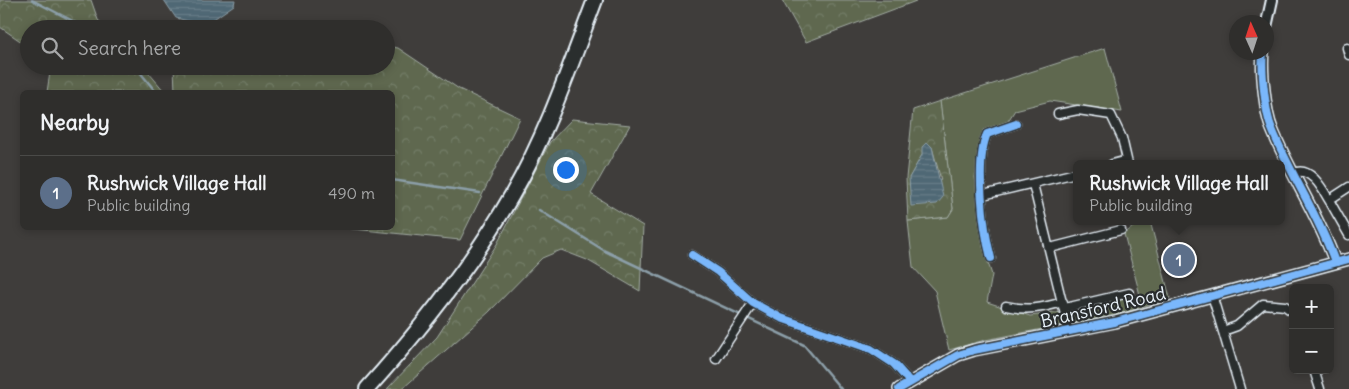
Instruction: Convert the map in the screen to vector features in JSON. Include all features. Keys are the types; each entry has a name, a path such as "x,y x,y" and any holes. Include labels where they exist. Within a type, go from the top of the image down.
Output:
{"highway":[{"path":"367,389 403,349 434,309 481,245 512,195 540,139 594,0"}],"street":[{"path":"1269,15 1272,0"},
{"path":"1263,60 1264,83 1271,127 1335,262"},
{"path":"1058,114 1078,110 1112,115 1122,138 1127,160"},
{"path":"991,258 986,239 980,174 982,147 987,134 1016,124"},
{"path":"1294,173 1299,171 1307,172 1313,178 1329,200 1349,235"},
{"path":"983,195 1073,174"},
{"path":"1033,184 1069,331"},
{"path":"1329,200 1349,187"},
{"path":"1050,248 1121,230"},
{"path":"692,255 718,272 753,303 781,318 871,349 894,364 910,382"},
{"name":"Bransford Road","path":"899,389 958,356 974,350 1115,322 1349,259"},
{"path":"1006,306 1024,310 1035,310 1129,293"},
{"path":"1212,295 1240,389"},
{"path":"716,359 753,303"},
{"path":"1223,331 1237,326 1263,304 1285,306 1289,309"},
{"path":"1315,374 1320,389"}],"green space":[{"path":"0,0 91,0 98,20 20,20 20,41 0,27"},
{"path":"782,0 915,0 916,1 806,42"},
{"path":"395,48 459,89 520,118 460,240 363,230 395,230 395,90 175,90 174,75 395,75"},
{"path":"1105,48 1122,112 1050,101 1015,110 1008,121 983,130 975,177 983,247 992,275 987,302 1030,316 1072,311 1140,295 1124,234 1136,225 1151,225 1170,298 1116,315 985,340 949,350 935,291 913,267 908,221 948,217 953,209 940,101"},
{"path":"50,75 151,75 163,90 47,90"},
{"path":"940,101 953,209 948,217 908,221 906,178 913,110","holes":["932,147 941,180 909,178 922,155"]},
{"path":"572,119 630,125 591,194 643,226 640,291 587,260 561,250 542,258 489,312 402,389 387,389 437,337 497,244 550,142"}],"water":[{"path":"164,0 235,0 234,5 212,20 184,20 176,18"},
{"path":"927,142 932,147 943,197 937,204 911,206 909,178 922,155 922,147"}],"waterway":[{"path":"32,0 71,20"},
{"path":"142,75 154,90"},
{"path":"395,180 480,193"},
{"path":"539,210 605,251 804,345 841,389"}],"cycle path":[{"path":"1263,60 1264,91 1267,113 1272,129 1321,228 1335,262"},
{"path":"991,258 983,213 981,178 983,146 987,134 1016,124"},
{"path":"692,255 718,272 753,303 781,318 871,349 894,364 910,382"},
{"path":"899,389 958,355 974,350 1115,322 1349,259"}],"place":[{"name":"Rushwick Village Hall","path":"1179,260"}]}
